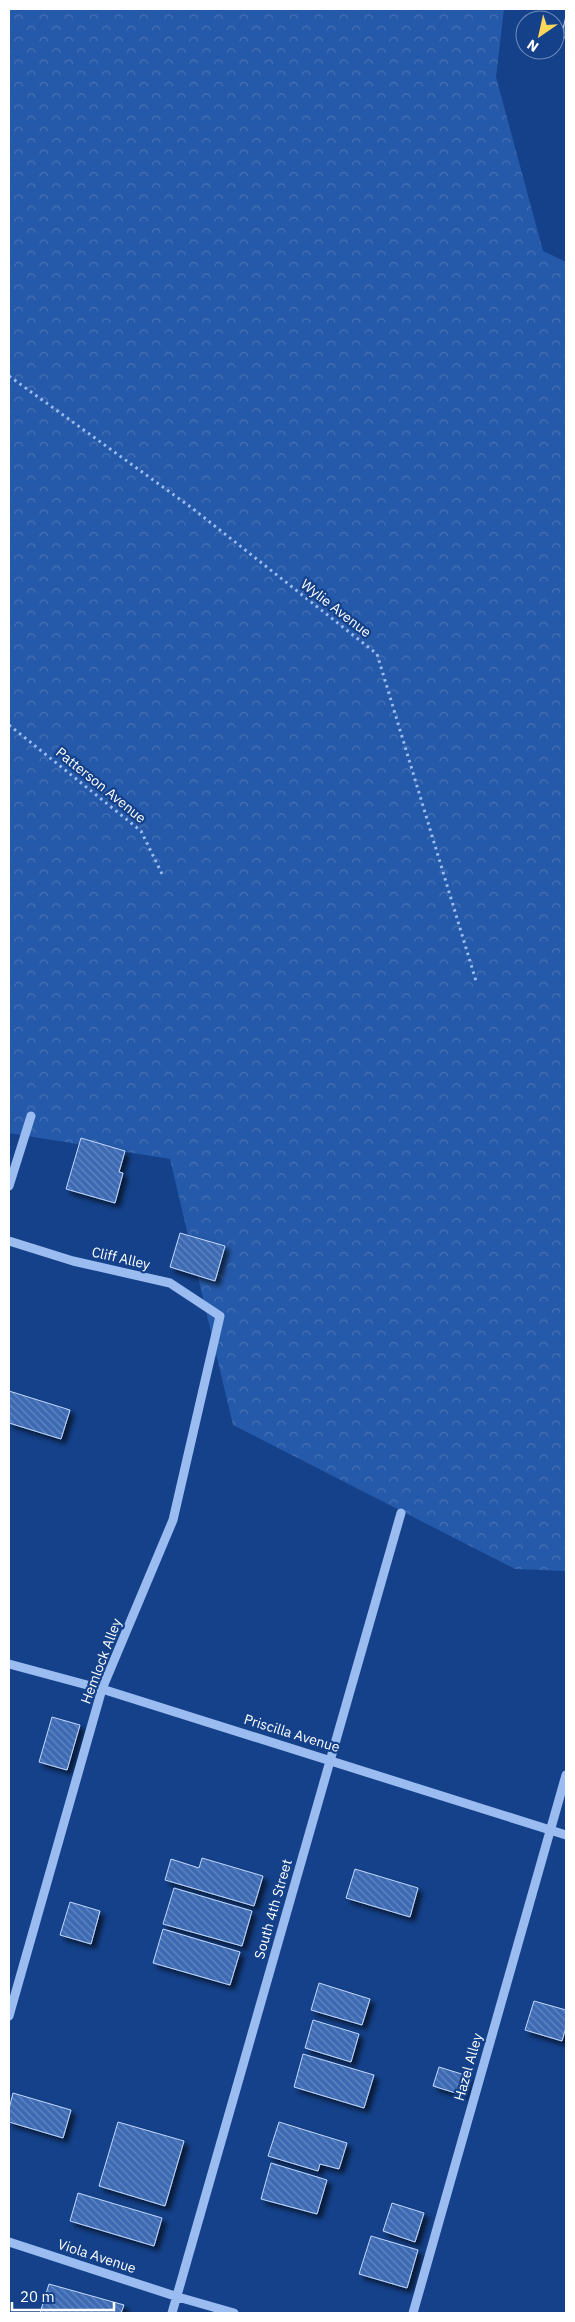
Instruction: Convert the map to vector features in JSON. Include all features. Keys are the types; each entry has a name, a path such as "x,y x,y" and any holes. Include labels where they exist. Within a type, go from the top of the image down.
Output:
{"street":[{"path":"9,1186 31,1116"},
{"name":"Cliff Alley","path":"9,1241 73,1261 170,1283 220,1316"},
{"name":"Hemlock Alley","path":"9,2016 102,1689 173,1520 220,1316"},
{"name":"South 4th Street","path":"172,2313 178,2298 401,1513"},
{"name":"Priscilla Avenue","path":"9,1664 102,1689 566,1834"},
{"name":"Hazel Alley","path":"413,2313 549,1829 566,1775"},
{"name":"Viola Avenue","path":"9,2242 178,2298 234,2313"}],"path":[{"name":"Wylie Avenue","path":"9,376 192,508 376,654 476,981"},
{"name":"Patterson Avenue","path":"9,725 141,830 163,876"}],"green space":[{"path":"9,9 504,9 496,77 543,251 566,262 566,1571 515,1569 233,1425 170,1159 9,1133"}],"building":[{"path":"566,16 566,38 565,38"},
{"path":"81,1138 125,1151 119,1172 123,1173 115,1203 66,1189"},
{"path":"180,1233 225,1246 215,1281 170,1267"},
{"path":"9,1391 70,1410 61,1439 9,1423"},
{"path":"52,1717 80,1725 67,1770 39,1762"},
{"path":"202,1858 263,1876 254,1906 165,1880 171,1859 199,1868"},
{"path":"355,1869 418,1888 410,1917 346,1898"},
{"path":"174,1888 252,1911 242,1946 163,1924"},
{"path":"70,1902 100,1911 91,1944 60,1935"},
{"path":"163,1929 240,1952 230,1985 153,1963"},
{"path":"319,1983 370,1999 362,2025 311,2010"},
{"path":"534,2001 566,2010 566,2027 562,2041 525,2030"},
{"path":"313,2020 359,2034 351,2062 305,2048"},
{"path":"303,2054 374,2075 364,2108 294,2087"},
{"path":"439,2067 468,2076 462,2095 433,2086"},
{"path":"13,2093 71,2110 63,2138 9,2122 9,2109"},
{"path":"118,2122 184,2141 165,2206 99,2186"},
{"path":"279,2122 347,2143 339,2169 320,2164 318,2171 268,2156"},
{"path":"271,2163 327,2180 317,2214 261,2199"},
{"path":"78,2193 162,2218 154,2246 70,2221"},
{"path":"392,2203 424,2213 415,2242 383,2231"},
{"path":"371,2236 418,2250 407,2288 359,2274"},
{"path":"49,2284 124,2305 121,2313 40,2313"}]}
